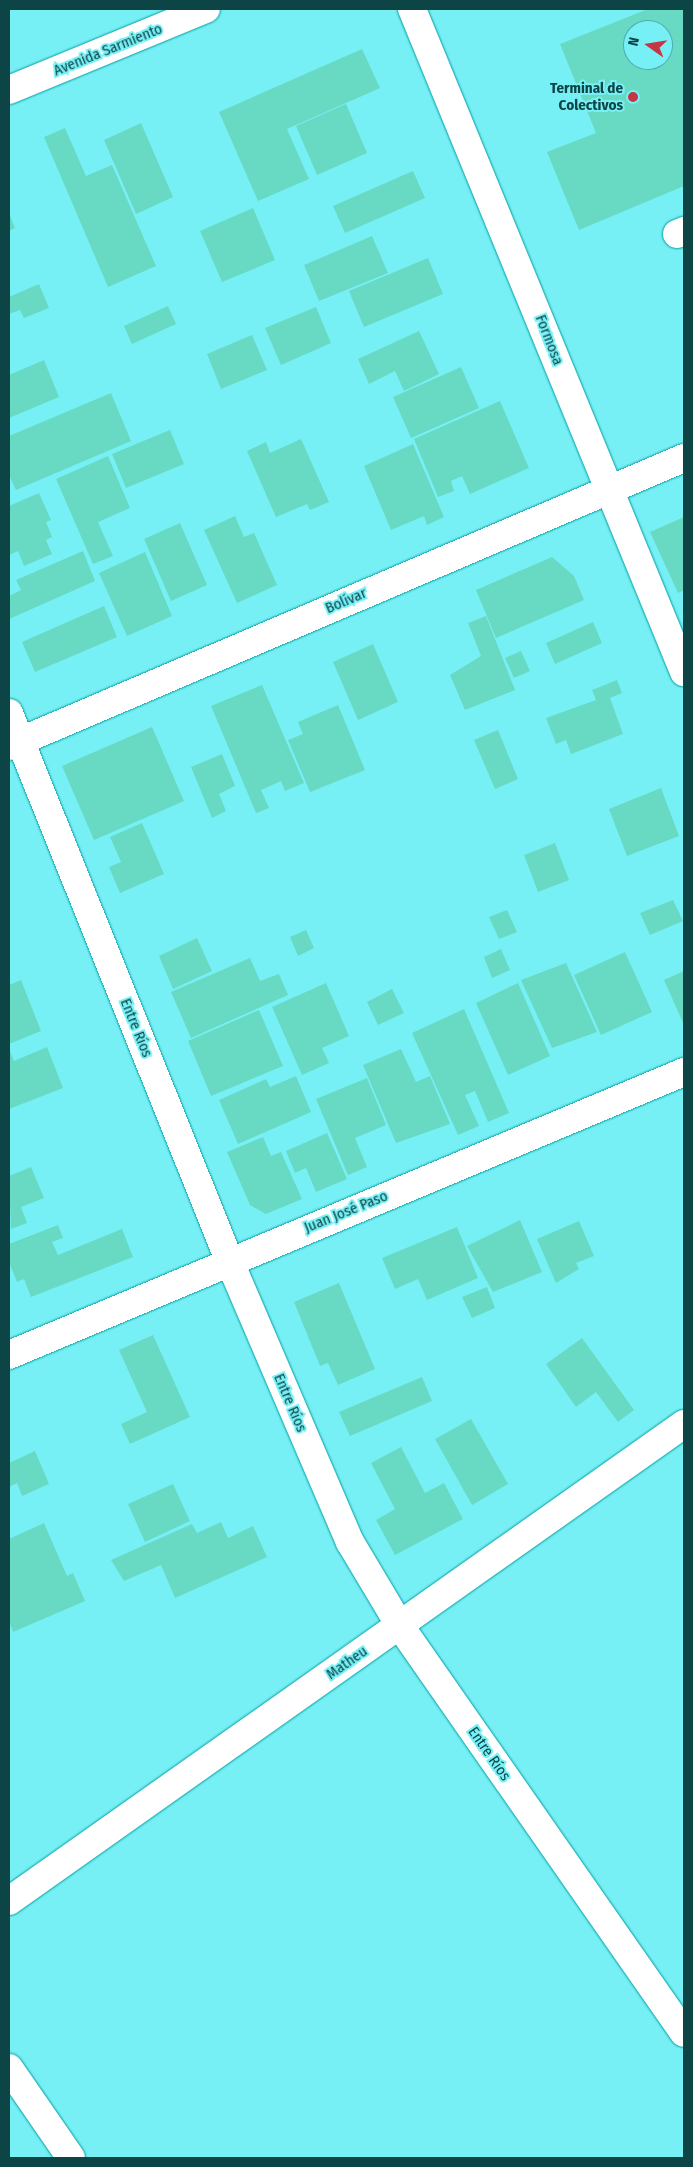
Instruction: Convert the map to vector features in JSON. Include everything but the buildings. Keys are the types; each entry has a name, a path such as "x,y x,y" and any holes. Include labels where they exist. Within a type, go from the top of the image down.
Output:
{"street":[{"name":"Avenida Sarmiento","path":"9,90 206,9"},
{"name":"Formosa","path":"412,9 607,489 684,672"},
{"name":"Bolívar","path":"15,744 607,489 684,458"},
{"name":"Entre Ríos","path":"9,713 15,744 229,1260 350,1542 400,1626 684,2032"},
{"name":"Juan José Paso","path":"9,1355 229,1260 684,1072"},
{"name":"Matheu","path":"9,1901 684,1424"},
{"path":"9,2068 71,2158"}],"place":[{"name":"Terminal de Colectivos","path":"633,97"}]}
